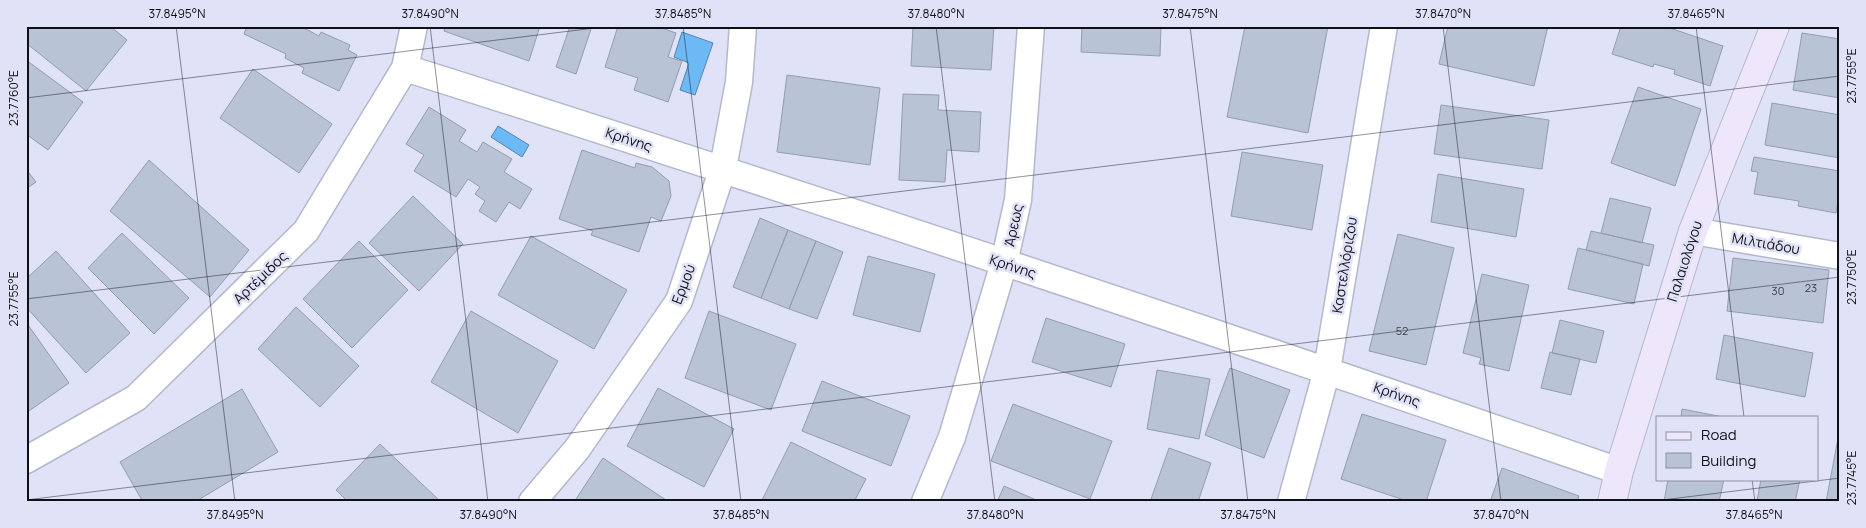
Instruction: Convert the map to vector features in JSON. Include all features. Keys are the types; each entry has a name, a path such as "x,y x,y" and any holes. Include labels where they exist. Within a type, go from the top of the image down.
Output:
{"street":[{"name":"Αρτέμιδος","path":"26,460 136,398 306,231 406,68 414,26"},
{"name":"Ερμού","path":"532,502 577,449 679,301 723,168 738,82 743,26"},
{"name":"Άρεως","path":"925,502 952,437 1004,263 1018,200 1031,26"},
{"name":"Καστελλόριζου","path":"1291,502 1326,370 1384,26"},
{"name":"Παλαιολόγου","path":"1612,502 1619,471 1693,231 1775,26"},
{"name":"Κρήνης","path":"406,68 723,168 1326,370 1619,471"},
{"name":"Μιλτιάδου","path":"1693,231 1840,256"}],"water":[{"path":"682,32 713,43 695,95 680,90 689,63 674,57"},
{"path":"498,126 529,145 522,157 491,137"}],"building":[{"path":"26,26 110,26 127,40 86,91 26,43"},
{"path":"247,26 305,26 304,28 319,36 321,32 350,45 348,50 357,55 339,91 302,73 304,68 285,58 286,54 244,34"},
{"path":"446,26 540,26 529,61 444,31"},
{"path":"570,26 592,26 576,74 556,67"},
{"path":"618,26 656,26 676,33 668,57 682,61 668,102 634,90 638,78 605,67"},
{"path":"913,26 994,26 991,70 911,66"},
{"path":"1082,26 1161,26 1160,56 1081,52"},
{"path":"1245,26 1328,26 1308,133 1227,117"},
{"path":"1448,26 1548,26 1534,86 1439,64"},
{"path":"1621,26 1664,26 1723,46 1710,86 1674,74 1675,70 1654,64 1653,67 1612,54"},
{"path":"1802,33 1840,39 1840,98 1793,90"},
{"path":"26,60 83,102 48,150 26,134"},
{"path":"253,69 332,124 299,173 220,118"},
{"path":"787,75 880,88 870,165 777,152"},
{"path":"1638,87 1701,109 1675,186 1611,163"},
{"path":"903,94 939,95 938,110 981,112 979,152 947,150 945,182 899,180"},
{"path":"1772,103 1840,115 1840,158 1765,145"},
{"path":"1441,105 1549,120 1542,169 1434,154"},
{"path":"429,107 466,130 459,141 477,152 483,142 512,159 504,172 532,189 520,209 509,202 496,222 479,211 485,201 475,194 480,187 468,179 456,197 414,171 424,155 406,144"},
{"path":"582,150 635,168 636,163 652,167 669,181 671,196 661,221 651,217 639,252 591,235 593,231 559,219"},
{"path":"1242,152 1323,165 1312,230 1231,216"},
{"path":"1754,157 1840,171 1840,189 1836,213 1798,206 1799,201 1754,194 1758,172 1751,171"},
{"path":"149,160 249,250 210,297 110,211"},
{"path":"26,169 36,182 26,189"},
{"path":"1438,174 1524,189 1516,237 1431,222"},
{"path":"413,196 463,244 419,291 369,243"},
{"path":"1610,198 1651,208 1642,243 1601,233"},
{"path":"760,218 788,230 761,298 733,287"},
{"path":"788,230 816,241 789,309 761,298"},
{"path":"1591,231 1654,245 1649,266 1586,250"},
{"path":"122,233 189,298 154,334 88,268"},
{"path":"1398,234 1454,248 1426,365 1369,351"},
{"path":"531,236 627,290 594,349 498,295"},
{"path":"359,241 408,290 352,348 303,299"},
{"path":"816,241 843,252 817,319 789,309"},
{"path":"1578,248 1643,264 1634,304 1568,289"},
{"path":"56,251 130,333 86,373 26,307 26,279"},
{"path":"868,256 935,274 920,332 853,315"},
{"path":"1733,258 1829,270 1823,323 1727,311"},
{"path":"1482,274 1529,285 1509,371 1479,364 1481,358 1463,353"},
{"path":"296,307 359,366 320,407 258,349"},
{"path":"471,311 558,361 518,433 431,382"},
{"path":"709,311 796,344 771,410 685,378"},
{"path":"1046,318 1125,344 1111,387 1032,362"},
{"path":"1560,320 1604,331 1596,363 1552,353"},
{"path":"26,322 69,383 26,413"},
{"path":"1724,335 1813,353 1805,397 1716,379"},
{"path":"1550,352 1580,359 1571,395 1541,388"},
{"path":"1230,368 1290,390 1264,458 1205,435"},
{"path":"1157,370 1210,379 1199,439 1147,429"},
{"path":"822,381 910,416 891,466 802,431"},
{"path":"658,388 734,429 704,487 627,446"},
{"path":"242,389 278,452 195,502 143,502 120,462"},
{"path":"1013,404 1112,441 1090,499 991,461"},
{"path":"1682,409 1718,416 1681,416"},
{"path":"1362,414 1446,440 1426,502 1410,502 1341,479"},
{"path":"1839,433 1840,502 1826,502"},
{"path":"791,442 866,479 854,502 761,502"},
{"path":"380,444 441,502 348,502 336,490"},
{"path":"1169,448 1211,463 1198,502 1150,502"},
{"path":"603,458 669,502 574,502"},
{"path":"1502,468 1579,496 1577,502 1490,502"},
{"path":"1668,480 1724,480 1719,502 1664,502"},
{"path":"1761,480 1800,480 1795,502 1757,501"},
{"path":"1004,486 1041,502 997,502"}]}
